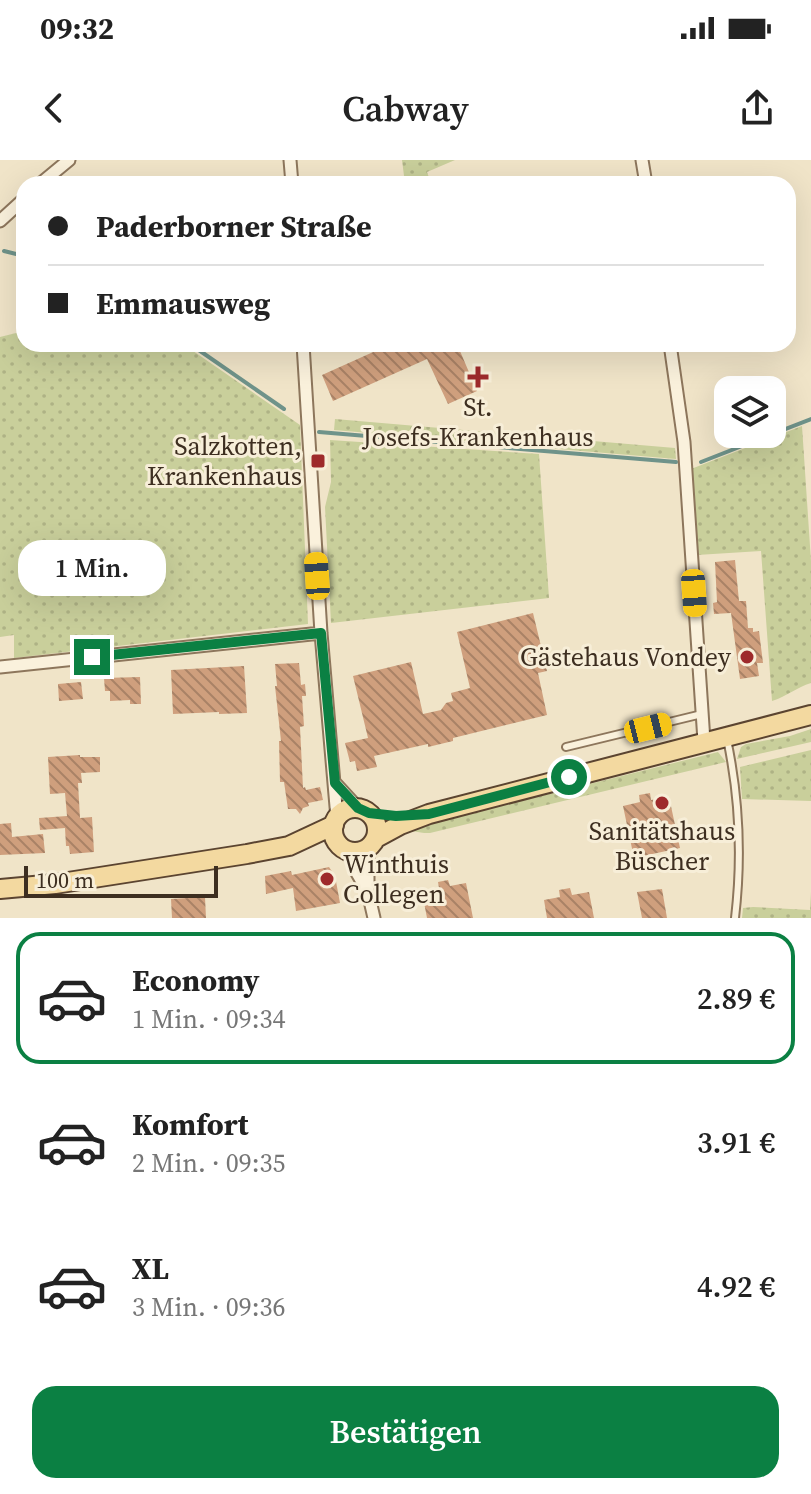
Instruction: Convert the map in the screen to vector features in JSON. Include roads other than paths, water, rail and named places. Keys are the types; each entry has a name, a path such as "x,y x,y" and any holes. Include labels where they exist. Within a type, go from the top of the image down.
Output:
{"main road":[{"path":"0,889 55,884 289,846 360,846 429,814 811,715"},
{"path":"289,846 336,822 346,810 396,816 429,814"},
{"path":"360,846 377,824 363,811"},
{"path":"336,822 335,838 360,846"}],"street":[{"path":"50,176 69,160"},
{"path":"0,221 16,206"},
{"path":"303,352 336,822"},
{"path":"671,352 684,442 704,741"},
{"path":"0,667 321,633"},
{"path":"335,783 363,811"},
{"path":"360,846 357,873 368,892 374,918"}],"lane":[{"path":"566,747 702,714"},
{"path":"726,736 735,785 739,867 735,918"}],"waterway":[{"path":"4,251 16,254"},
{"path":"202,352 284,409"},
{"path":"701,462 811,419"},
{"path":"319,432 676,462"}],"place":[{"name":"St. Josefs-Krankenhaus","path":"478,377"},
{"name":"Salzkotten, Krankenhaus","path":"318,461"},
{"name":"Gästehaus Vondey","path":"747,657"},
{"name":"Sanitätshaus Büscher","path":"662,803"},
{"name":"Winthuis Collegen","path":"327,879"}]}
